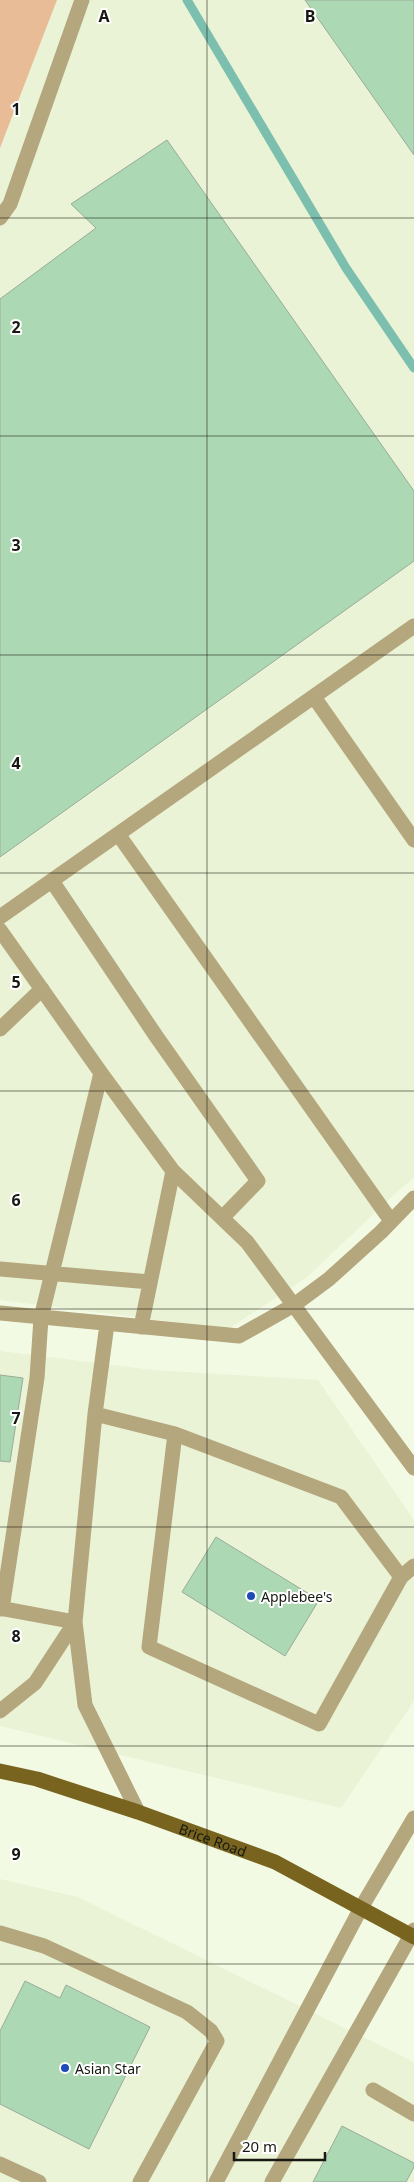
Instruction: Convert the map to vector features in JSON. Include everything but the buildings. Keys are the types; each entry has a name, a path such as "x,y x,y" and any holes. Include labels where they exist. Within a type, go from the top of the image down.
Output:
{"main road":[{"name":"Brice Road","path":"0,1771 37,1779 138,1812 276,1862 413,1934"}],"street":[{"path":"0,218 10,204 82,0"},
{"path":"0,917 414,626"},
{"path":"314,697 414,840"},
{"path":"118,834 392,1221"},
{"path":"52,881 156,1036 258,1181 222,1218"},
{"path":"0,930 173,1171 247,1242 414,1468"},
{"path":"0,1029 42,989"},
{"path":"75,1622 1,1609 37,1378 41,1318 101,1073"},
{"path":"141,1327 173,1171"},
{"path":"0,1313 239,1336 294,1305 329,1280 414,1198"},
{"path":"0,1268 52,1275 150,1282"},
{"path":"108,1324 95,1414 75,1622 85,1705 138,1812"},
{"path":"95,1414 175,1434 341,1496 401,1577"},
{"path":"175,1434 150,1647 319,1724 401,1577 414,1566"},
{"path":"0,1711 35,1682 75,1622"},
{"path":"216,2182 361,1908 414,1818"},
{"path":"0,1934 44,1946 187,2012 211,2031 217,2041 140,2182"},
{"path":"272,2182 413,1934"},
{"path":"373,2090 414,2114"},
{"path":"0,2164 39,2182"}],"shaded area":[{"path":"0,0 57,0 0,148"},
{"path":"57,0 414,0 414,1178 307,1277 228,1329 0,1300 0,148"},
{"path":"0,1351 153,1370 318,1380 414,1520 414,1701 341,1808 0,1726"},
{"path":"0,1879 78,1897 414,2062 414,2182 0,2182"}],"waterway":[{"path":"187,0 346,268 414,368"}],"place":[{"name":"Applebee's","path":"251,1596"},
{"name":"Asian Star","path":"65,2068"}]}
